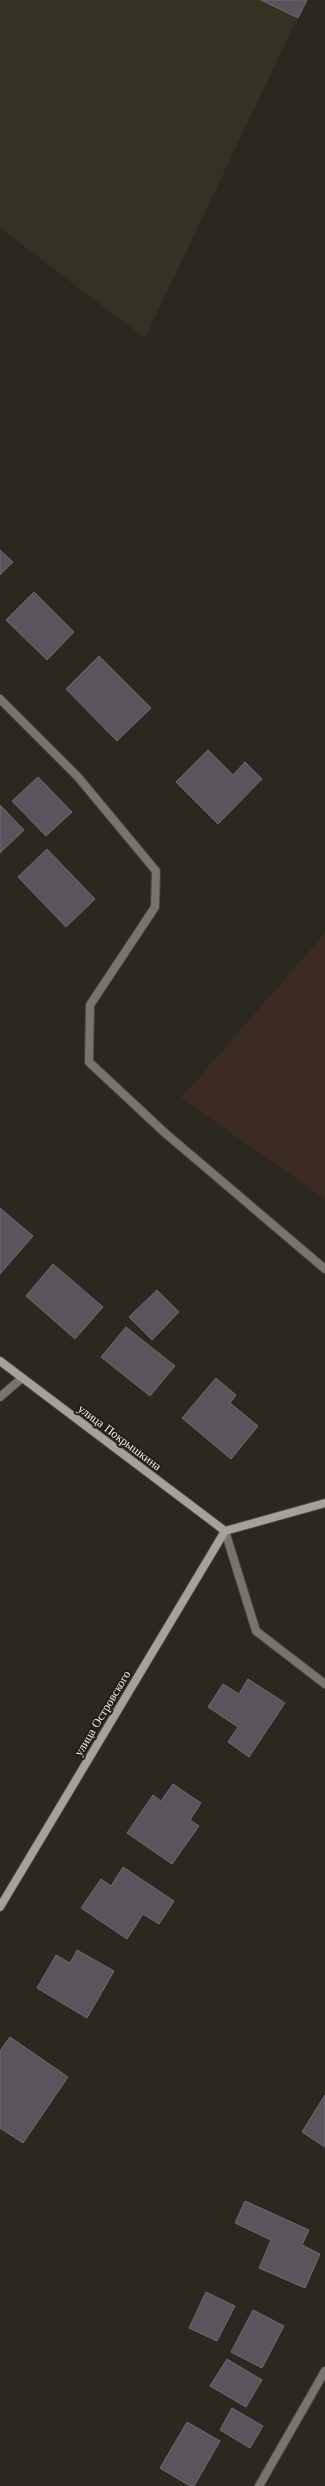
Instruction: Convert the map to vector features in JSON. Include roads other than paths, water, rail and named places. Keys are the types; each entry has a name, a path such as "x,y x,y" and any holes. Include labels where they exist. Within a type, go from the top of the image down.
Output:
{"street":[{"path":"0,699 78,777 156,871 155,908 90,1004 89,1062 165,1133 325,1269"},
{"name":"улица Покрышкина","path":"0,1361 225,1531"},
{"path":"0,1397 22,1378"},
{"path":"325,1503 225,1531 256,1631 325,1684"},
{"name":"улица Островского","path":"0,1907 225,1531"},
{"path":"259,2486 325,2371"}]}
